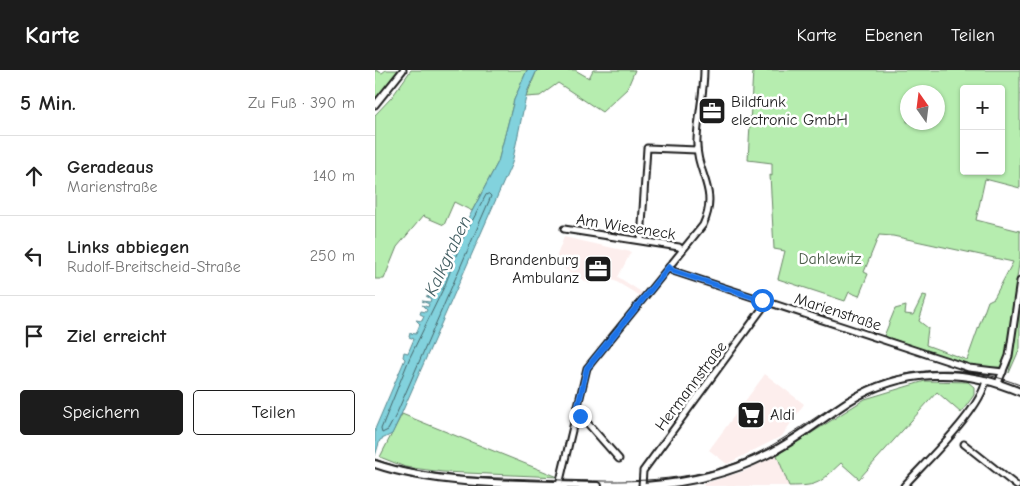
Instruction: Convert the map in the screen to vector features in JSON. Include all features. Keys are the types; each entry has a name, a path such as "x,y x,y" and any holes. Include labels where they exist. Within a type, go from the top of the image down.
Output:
{"street":[{"path":"375,105 403,70"},
{"path":"559,486 587,368 703,225 710,210 709,190 697,150 704,70"},
{"path":"641,240 647,148 697,150"},
{"name":"Am Wieseneck","path":"564,229 641,240 679,247 682,250"},
{"name":"Marienstraße","path":"669,267 673,271 969,368 1003,372"},
{"path":"998,383 1009,356 1020,281"},
{"name":"Hermannstraße","path":"643,486 643,471 767,302"},
{"path":"643,486 704,478 742,466 789,443 860,395 889,382 939,374 987,380 1020,392"},
{"path":"904,486 969,412 984,389 987,380"},
{"path":"576,415 583,418 619,458"},
{"path":"964,444 1017,486"},
{"path":"375,464 399,472 439,480 598,486"}],"shaded area":[{"path":"564,237 631,252 618,277 643,293 640,296 615,281 596,273 590,284 554,263"},
{"path":"765,374 804,404 782,436 727,464 709,450"},
{"path":"777,455 789,486 704,486 703,484 745,471"}],"green space":[{"path":"375,70 382,73 386,70 400,70 375,101"},
{"path":"411,70 527,70 514,100 498,162 472,211 454,202 444,225 423,216 397,247 384,279 375,279 375,115 392,97"},
{"path":"537,70 575,70 589,78 593,70 635,70 627,89 602,112 558,83 540,96 526,97"},
{"name":"Dahlewitz","path":"753,70 1020,70 1020,188 985,179 976,220 1020,231 1020,257 1006,354 1001,367 977,368 884,336 895,309 906,306 905,314 913,315 923,295 927,296 919,321 928,328 926,345 967,360 988,301 994,298 1013,262 893,236 879,235 864,272 868,274 859,296 849,292 845,301 778,279 785,251 774,249 770,175 772,176 772,163 748,160"},
{"path":"1020,306 1020,348 1009,373"},
{"path":"925,381 968,382 974,387 974,395 961,413 937,392 859,479 841,463 818,482 789,486 777,455 865,399"},
{"path":"402,414 558,477 443,472 405,467 380,457"}],"water":[{"path":"527,70 537,70 527,92 512,163 400,417 392,434 380,440 375,456 375,429 405,359 403,357 404,352 408,353 414,339 409,337 410,333 416,334 420,324 416,320 422,321 424,316 420,314 421,311 426,312 427,310 422,305 428,307 429,304 422,301 430,302 431,299 426,296 432,297 440,283 458,238 498,162 514,100"}],"tram line":[{"path":"375,459 394,466 453,476 606,481 680,477 727,466 745,459 777,442 855,393 875,383 895,377 916,372 958,371 979,373 1020,385"}],"place":[{"name":"Bildfunk electronic GmbH","path":"712,111"},
{"name":"Brandenburg Ambulanz","path":"598,269"},
{"name":"Aldi","path":"751,415"}],"route":[{"path":"580,416 576,415 587,368 669,267 673,271 762,300"}],"water label":[{"name":"Kalkgraben","path":"448,256"}]}
